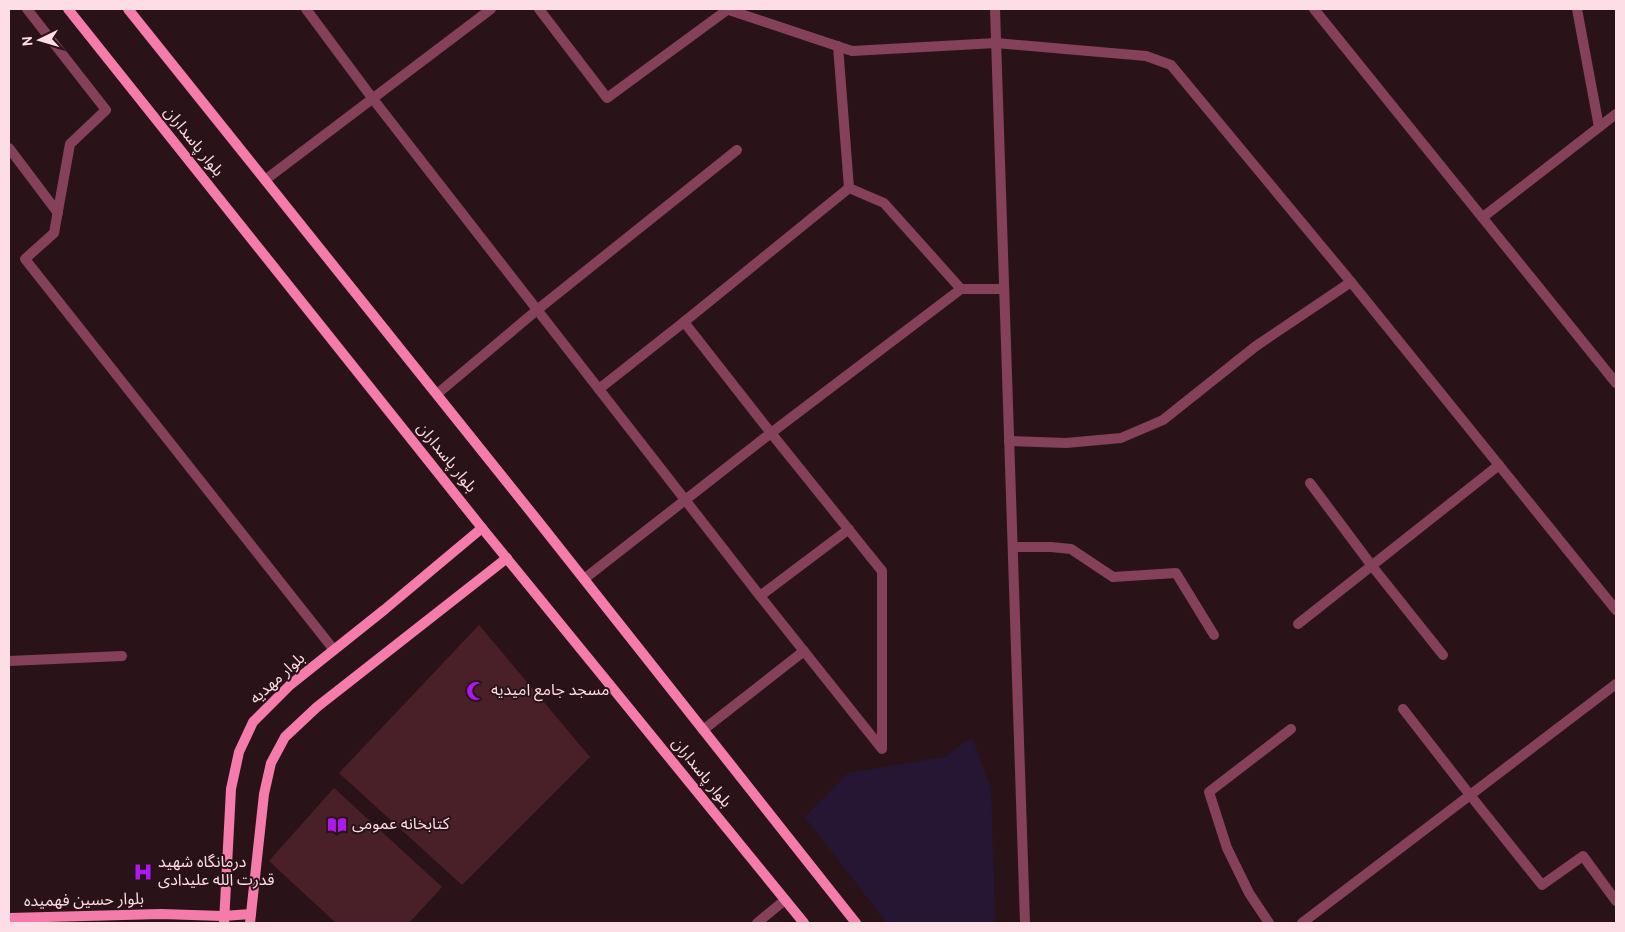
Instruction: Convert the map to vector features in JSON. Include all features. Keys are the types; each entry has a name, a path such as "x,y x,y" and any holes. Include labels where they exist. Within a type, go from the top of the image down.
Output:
{"main road":[{"name":"بلوار پاسداران","path":"68,9 482,528 804,923"},
{"name":"بلوار پاسداران","path":"128,9 437,394 856,923"},
{"name":"بلوار مهدیه","path":"223,919 230,789 239,752 253,722 290,685 482,528"},
{"path":"250,918 264,794 270,762 285,737 317,707 507,558"},
{"name":"بلوار حسین فهمیده","path":"9,918 161,914 223,919 250,918"}],"street":[{"path":"27,9 106,110 70,144 54,233 25,259 334,650"},
{"path":"306,9 373,99 537,310 882,749 882,571 684,322"},
{"path":"266,180 491,9"},
{"path":"539,9 607,98 727,10 852,51 996,43 1146,56 1171,65 1351,282 1616,610"},
{"path":"995,9 1025,923"},
{"path":"1314,9 1616,383"},
{"path":"1577,9 1599,127"},
{"path":"838,46 849,188"},
{"path":"1483,217 1616,114"},
{"path":"9,148 58,213"},
{"path":"437,394 537,310 737,150"},
{"path":"849,188 884,203 961,289"},
{"path":"599,389 849,188"},
{"path":"1009,441 1066,443 1121,438 1163,420 1256,346 1351,282"},
{"path":"584,579 771,433 961,289 1004,289"},
{"path":"1298,624 1499,465"},
{"path":"1310,483 1372,566 1443,655"},
{"path":"760,596 849,529"},
{"path":"1013,548 1051,547 1071,549 1113,577 1176,573 1214,635"},
{"path":"703,730 804,651"},
{"path":"9,661 122,656"},
{"path":"1302,923 1616,684"},
{"path":"1403,709 1542,885 1583,856 1616,901"},
{"path":"1269,923 1249,893 1227,848 1209,792 1291,729"},
{"path":"757,923 785,900"}],"shaded area":[{"path":"972,737 991,789 995,923 887,923 805,817 848,773 945,757"}],"building":[{"name":"مسجد جامع امیدیه","path":"479,625 590,757 462,885 339,773"},
{"name":"کتابخانه عمومی","path":"334,788 442,887 409,923 336,923 269,861"}],"place":[{"name":"مسجد جامع امیدیه","path":"476,691"},
{"name":"کتابخانه عمومی","path":"337,825"},
{"name":"درمانگاه شهید قدرت الله علیدادی","path":"143,872"}]}
